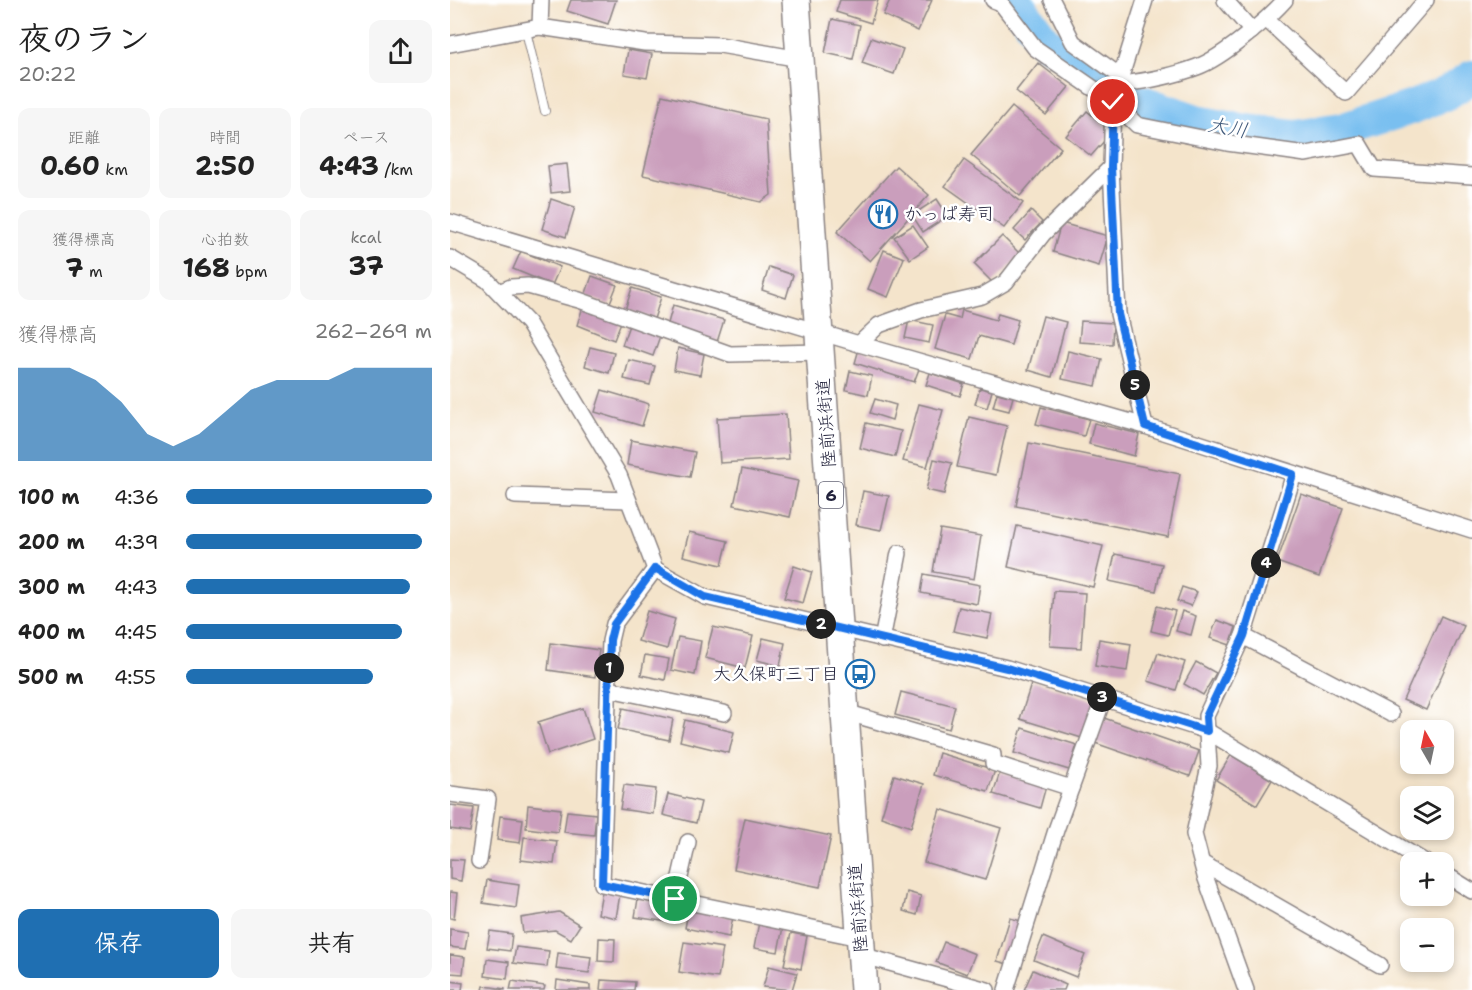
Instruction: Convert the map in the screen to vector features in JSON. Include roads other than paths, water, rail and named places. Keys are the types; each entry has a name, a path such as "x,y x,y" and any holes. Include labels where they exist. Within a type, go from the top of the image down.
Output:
{"highway":[{"name":"陸前浜街道","path":"796,0 864,990"}],"street":[{"path":"533,29 542,0"},
{"path":"993,0 1001,3 1035,48 1113,102 1137,125 1227,143 1306,154 1359,144 1374,169 1472,176"},
{"path":"1052,0 1073,42 1120,80 1151,80 1200,66 1267,20 1285,0"},
{"path":"1145,0 1113,102 1111,167 1118,314 1145,426"},
{"path":"1225,0 1252,31"},
{"path":"1267,20 1346,93 1426,0"},
{"path":"450,44 533,29 645,43 720,45 800,59"},
{"path":"859,344 879,325 900,316 982,296 1006,282 1043,234 1111,167"},
{"path":"450,222 820,342"},
{"path":"450,258 487,280 528,323 619,475 655,568 705,597 1007,668 1207,731 1408,852"},
{"path":"499,292 511,287 528,286 590,304 730,354 820,342 859,344 1145,426 1472,530"},
{"path":"1246,990 1194,834 1209,766 1206,717 1244,636 1293,474"},
{"path":"515,495 628,500"},
{"path":"882,640 899,553"},
{"path":"655,568 614,624 610,640 602,884 675,899 860,946 987,990"},
{"path":"1244,636 1391,714"},
{"path":"609,689 724,713"},
{"path":"1006,990 1071,788 1104,697"},
{"path":"845,712 993,754 993,763 1071,788"},
{"path":"450,794 488,799 479,861"},
{"path":"675,899 688,842"},
{"path":"1202,863 1380,965"},
{"path":"1454,880 1472,891"}],"lane":[{"path":"533,29 546,111"}],"water":[{"path":"1018,0 1033,11 1032,19 1044,30 1055,31 1074,50 1111,74 1111,88 1049,48 1022,18"},
{"path":"1472,69 1472,79 1403,117 1352,135 1300,144 1265,143 1175,124 1129,103 1142,94 1152,103 1292,140 1322,138 1359,130 1381,122 1403,108 1439,92"}],"waterway":[{"name":"大川","path":"1015,0 1045,42 1081,61 1134,99 1202,123 1239,130 1295,137 1341,130 1413,107 1447,93 1472,77"}],"place":[{"name":"かっぱ寿司","path":"883,214"},
{"name":"大久保町三丁目","path":"860,674"}]}
